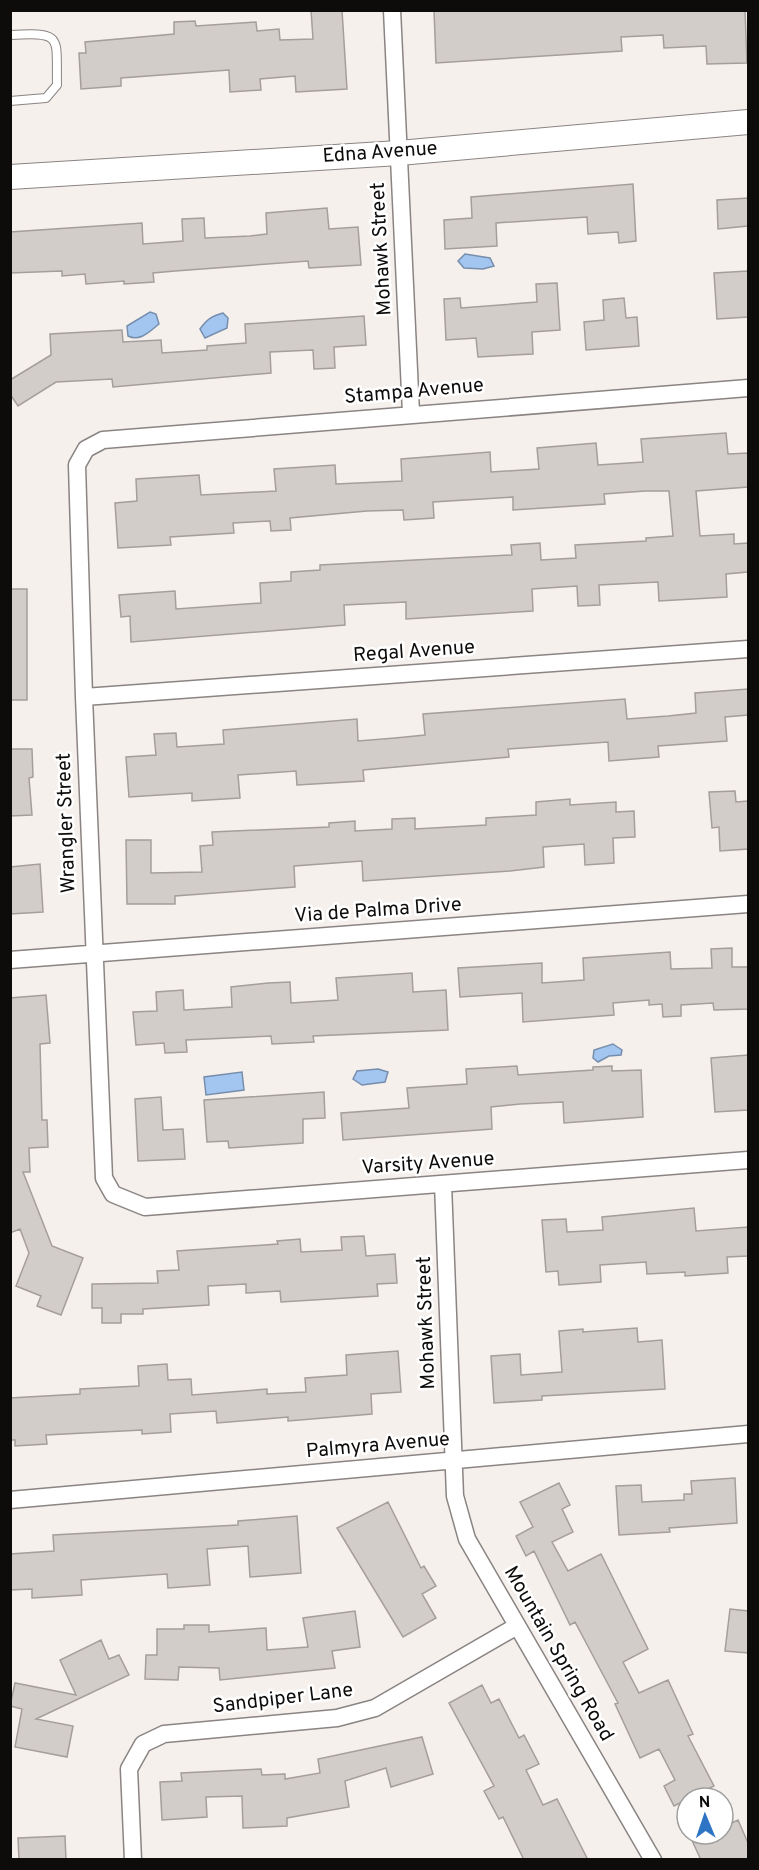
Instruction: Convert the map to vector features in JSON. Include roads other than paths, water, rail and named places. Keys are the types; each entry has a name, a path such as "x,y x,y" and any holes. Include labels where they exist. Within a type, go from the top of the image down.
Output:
{"street":[{"name":"Mohawk Street","path":"392,10 411,413"},
{"name":"Edna Avenue","path":"10,177 399,153 748,122"},
{"name":"Stampa Avenue","path":"86,449 103,440 411,413 748,388"},
{"name":"Wrangler Street","path":"86,449 77,465 84,697 104,1178 113,1194"},
{"name":"Regal Avenue","path":"84,697 748,649"},
{"name":"Via de Palma Drive","path":"10,960 748,903"},
{"name":"Varsity Avenue","path":"113,1194 145,1207 748,1160"},
{"name":"Mohawk Street","path":"443,1184 453,1460"},
{"name":"Palmyra Avenue","path":"10,1500 748,1434"},
{"name":"Mountain Spring Road","path":"453,1460 455,1496 467,1539 653,1860"},
{"name":"Sandpiper Lane","path":"133,1860 129,1769 143,1744 164,1734 337,1718 375,1708 517,1626"}],"lane":[{"path":"10,35 44,33 51,36 56,43 57,85 46,99 10,101"}],"water":[{"path":"465,254 490,258 494,266 483,269 464,268 458,261"},
{"path":"150,312 156,314 159,324 140,337 128,336 127,326"},
{"path":"223,313 228,318 227,328 205,338 200,329 210,318"},
{"path":"613,1044 622,1050 621,1055 609,1056 598,1062 593,1058 594,1050"},
{"path":"378,1069 388,1072 385,1082 362,1085 353,1079 357,1071"},
{"path":"242,1072 244,1090 206,1095 204,1077"}]}
